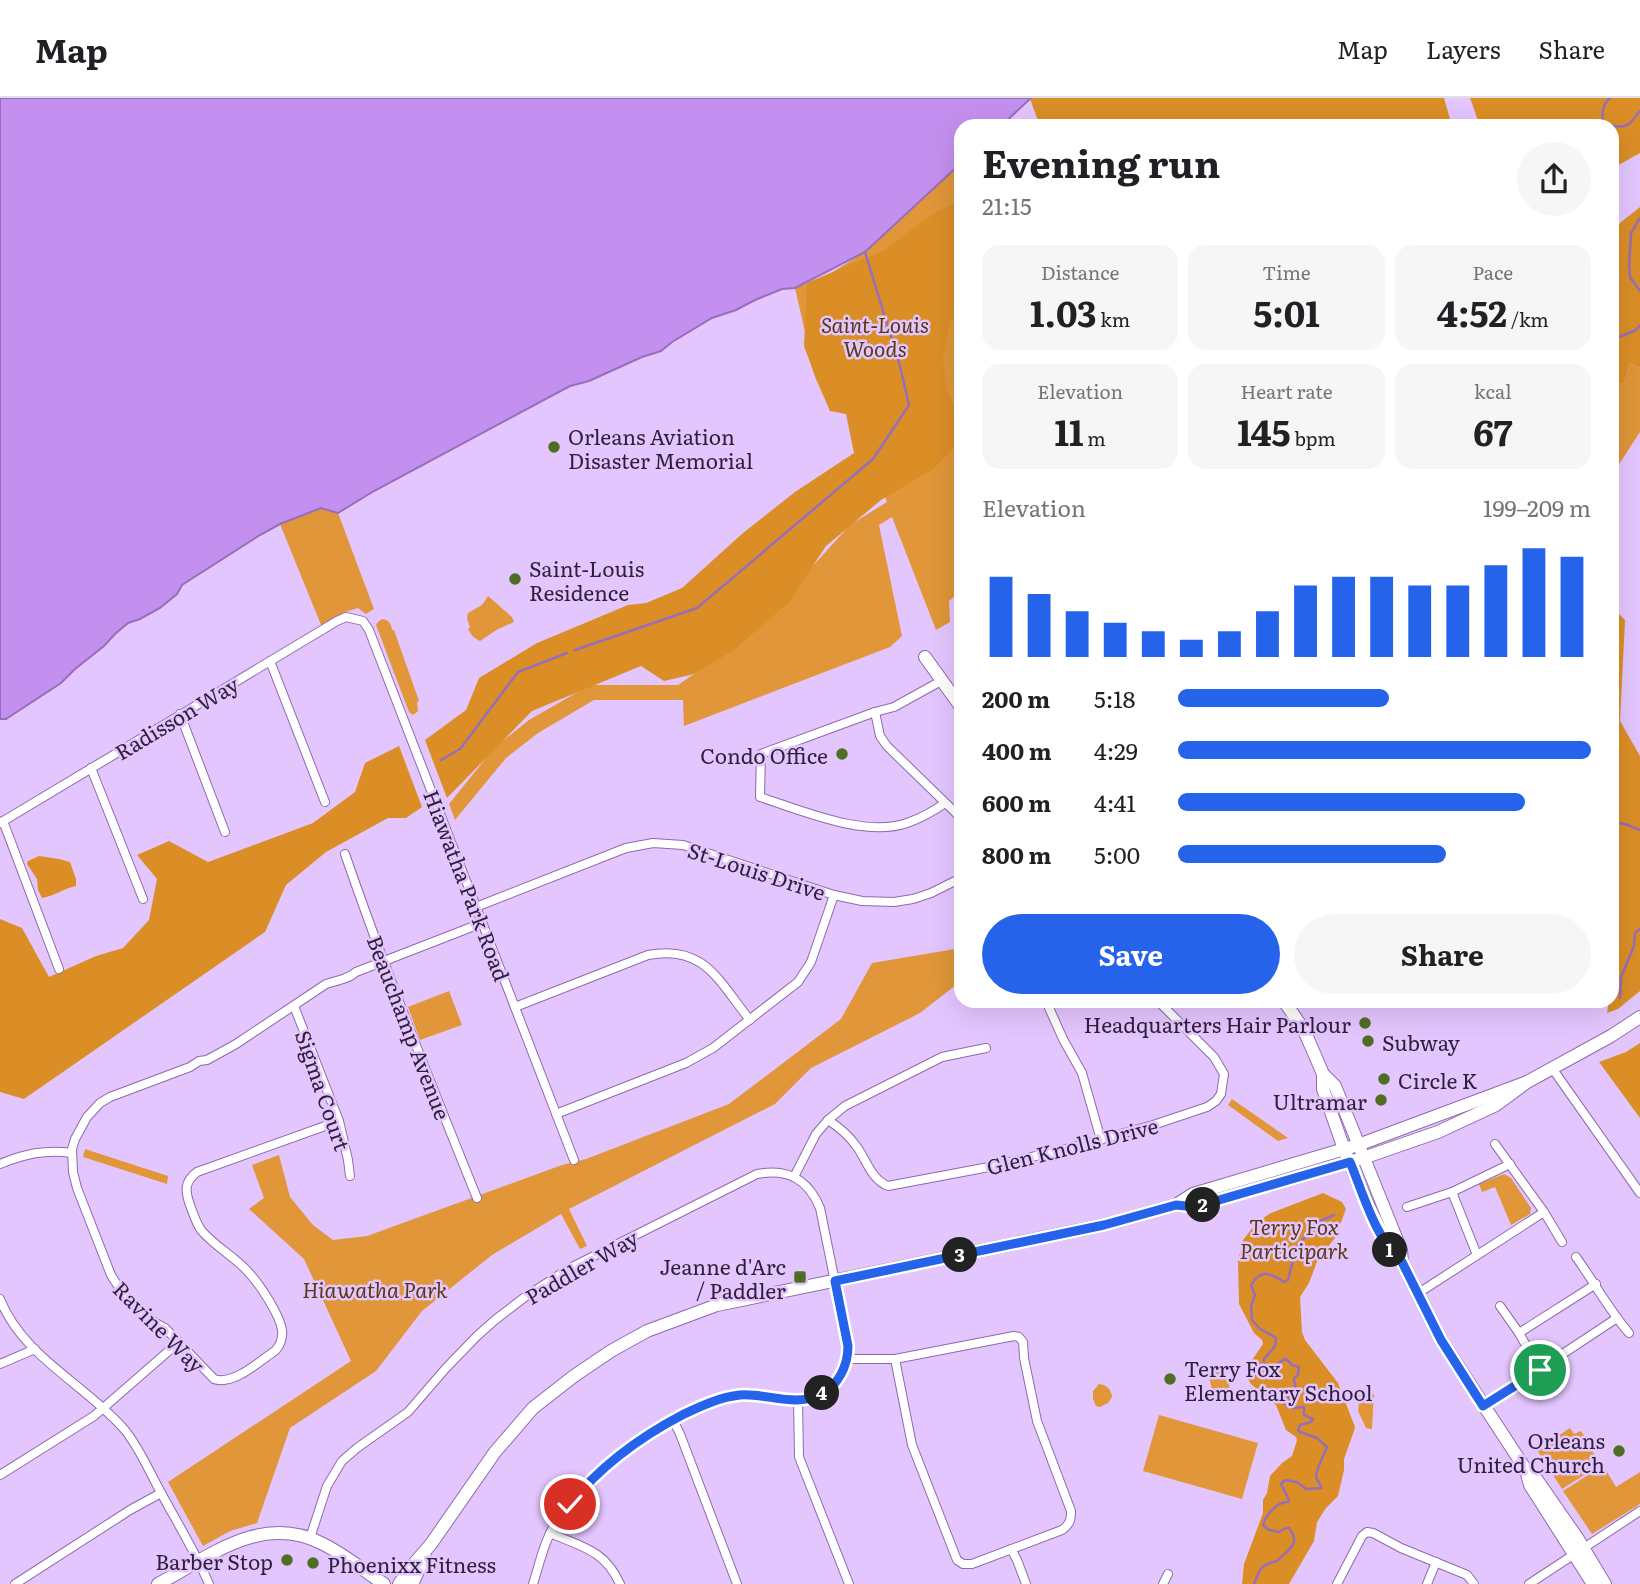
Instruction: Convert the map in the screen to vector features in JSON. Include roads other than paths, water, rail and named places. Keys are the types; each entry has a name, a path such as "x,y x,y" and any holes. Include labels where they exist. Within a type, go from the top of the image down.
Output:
{"main road":[{"path":"925,657 954,698"},
{"path":"1289,1008 1304,1030 1323,1074 1335,1086 1359,1145 1356,1160 1378,1229 1392,1254 1402,1262 1441,1340 1483,1406 1526,1470 1537,1480 1580,1552 1605,1584"},
{"path":"1176,1205 1195,1207 1356,1160 1438,1132 1496,1105 1527,1082 1640,1017"},
{"path":"1323,1074 1323,1089 1344,1149 1356,1160"},
{"path":"399,1584 431,1544 495,1452 533,1408 601,1357 647,1331 717,1305 1104,1225 1176,1205 1193,1194 1359,1145 1527,1082"},
{"path":"158,1584 231,1544 251,1536 278,1532 310,1538 339,1553 384,1584"},
{"path":"412,1584 431,1544"},
{"path":"1580,1552 1593,1584"}],"street":[{"name":"Radisson Way","path":"1,822 337,621 346,617 354,618"},
{"name":"Hiawatha Park Road","path":"354,618 363,621 369,631 574,1160"},
{"path":"270,662 325,802"},
{"path":"941,681 894,707 761,754 760,797 839,822 887,827 906,824 945,803"},
{"path":"875,712 880,736 886,744 954,811"},
{"path":"180,714 225,832"},
{"path":"92,768 143,900"},
{"path":"1,822 59,969"},
{"name":"St-Louis Drive","path":"476,906 626,848 663,842 692,848 834,895 862,901 894,902 913,899 954,882"},
{"name":"Beauchamp Avenue","path":"345,854 427,1074 477,1198"},
{"path":"556,1114 686,1063 713,1048 750,1020 798,982 805,972 817,948 834,895"},
{"name":"Ravine Way","path":"339,1121 197,1172 186,1184 197,1223 210,1240 251,1274 282,1326 283,1333 276,1350 238,1376 220,1381 209,1375 179,1342 128,1299 111,1275 73,1172 72,1153 82,1124 100,1103 119,1093 207,1060 326,985 482,923"},
{"path":"514,1007 662,952 696,959 712,971 750,1020"},
{"name":"Sigma Court","path":"294,1006 339,1121 350,1176"},
{"path":"1049,1008 1082,1073 1101,1140"},
{"name":"Glen Knolls Drive","path":"828,1120 855,1144 874,1176 887,1186 989,1167 1101,1140 1207,1107 1221,1094 1224,1074 1220,1065 1196,1038 1165,1008"},
{"path":"533,1584 550,1533 558,1519 582,1489 642,1438 709,1403 735,1395 798,1400 811,1399 829,1389 844,1368 848,1346 820,1208 811,1190 794,1177 816,1134 845,1106 942,1057 986,1048"},
{"path":"1552,1068 1640,1193"},
{"path":"1495,1144 1562,1242"},
{"path":"0,1164 31,1153 72,1153"},
{"path":"1407,1207 1452,1192 1510,1164"},
{"name":"Paddler Way","path":"310,1538 327,1486 342,1461 408,1412 477,1336 525,1297 589,1257 750,1177 767,1172 794,1177"},
{"path":"1452,1192 1477,1255"},
{"path":"1417,1294 1544,1212"},
{"path":"1576,1257 1629,1333"},
{"path":"1519,1333 1596,1284"},
{"path":"0,1299 21,1336 124,1429 133,1441 209,1584"},
{"path":"1500,1306 1540,1370"},
{"path":"1483,1406 1616,1318"},
{"path":"847,1359 895,1359 1019,1337 1023,1342 1037,1422 1071,1511 1071,1520 1062,1530 972,1564 963,1564 957,1560 912,1445 895,1359"},
{"path":"0,1475 94,1416 179,1342"},
{"path":"0,1364 35,1349"},
{"path":"798,1400 799,1457 849,1584"},
{"path":"673,1420 737,1584"},
{"path":"15,1584 161,1493"},
{"path":"1529,1584 1640,1511"},
{"path":"1337,1584 1362,1536 1367,1532 1467,1575 1474,1584"},
{"path":"550,1533 597,1553 614,1570 620,1584"},
{"path":"1011,1549 1026,1584"},
{"path":"1427,1584 1436,1562"},
{"path":"1163,1584 1168,1574"}],"waterway":[{"path":"1603,119 1605,103 1610,98"},
{"path":"1619,126 1629,124 1640,111"},
{"path":"1640,218 1631,233 1629,265 1630,277 1640,291"},
{"path":"575,650 697,608 873,459 909,405 900,366 865,252"},
{"path":"1619,337 1636,330 1640,325"},
{"path":"441,760 460,749 518,672 567,653"},
{"path":"1619,823 1640,830"},
{"path":"1620,998 1621,977 1634,946 1635,933 1640,929"},
{"path":"1254,1584 1262,1568 1277,1561 1294,1543 1289,1528 1279,1532 1269,1530 1263,1525 1272,1510 1289,1500 1281,1484 1285,1480 1297,1482 1306,1489 1321,1488 1316,1475 1327,1447 1317,1438 1298,1430 1300,1425 1313,1419 1304,1415 1304,1407 1292,1408 1285,1404 1286,1399 1296,1392 1294,1378 1298,1375 1299,1367 1286,1359 1281,1361 1273,1372 1266,1370 1264,1366 1264,1359 1275,1346 1276,1338 1259,1328 1252,1320 1251,1306 1255,1295 1251,1285 1262,1274 1284,1282 1288,1280 1296,1248 1318,1222 1334,1215"}],"place":[{"name":"Orleans Aviation Disaster Memorial","path":"554,447"},
{"name":"Saint-Louis Residence","path":"515,579"},
{"name":"Condo Office","path":"842,754"},
{"name":"Headquarters Hair Parlour","path":"1365,1023"},
{"name":"Subway","path":"1368,1041"},
{"name":"Circle K","path":"1384,1079"},
{"name":"Ultramar","path":"1381,1100"},
{"name":"Jeanne d'Arc / Paddler","path":"800,1277"},
{"name":"Terry Fox Elementary School","path":"1170,1379"},
{"name":"Orleans United Church","path":"1619,1451"},
{"name":"Barber Stop","path":"287,1560"},
{"name":"Phoenixx Fitness","path":"313,1563"}],"park label":[{"name":"Saint-Louis Woods","path":"875,335"},
{"name":"Terry Fox Participark","path":"1294,1237"},
{"name":"Hiawatha Park","path":"375,1288"}]}
